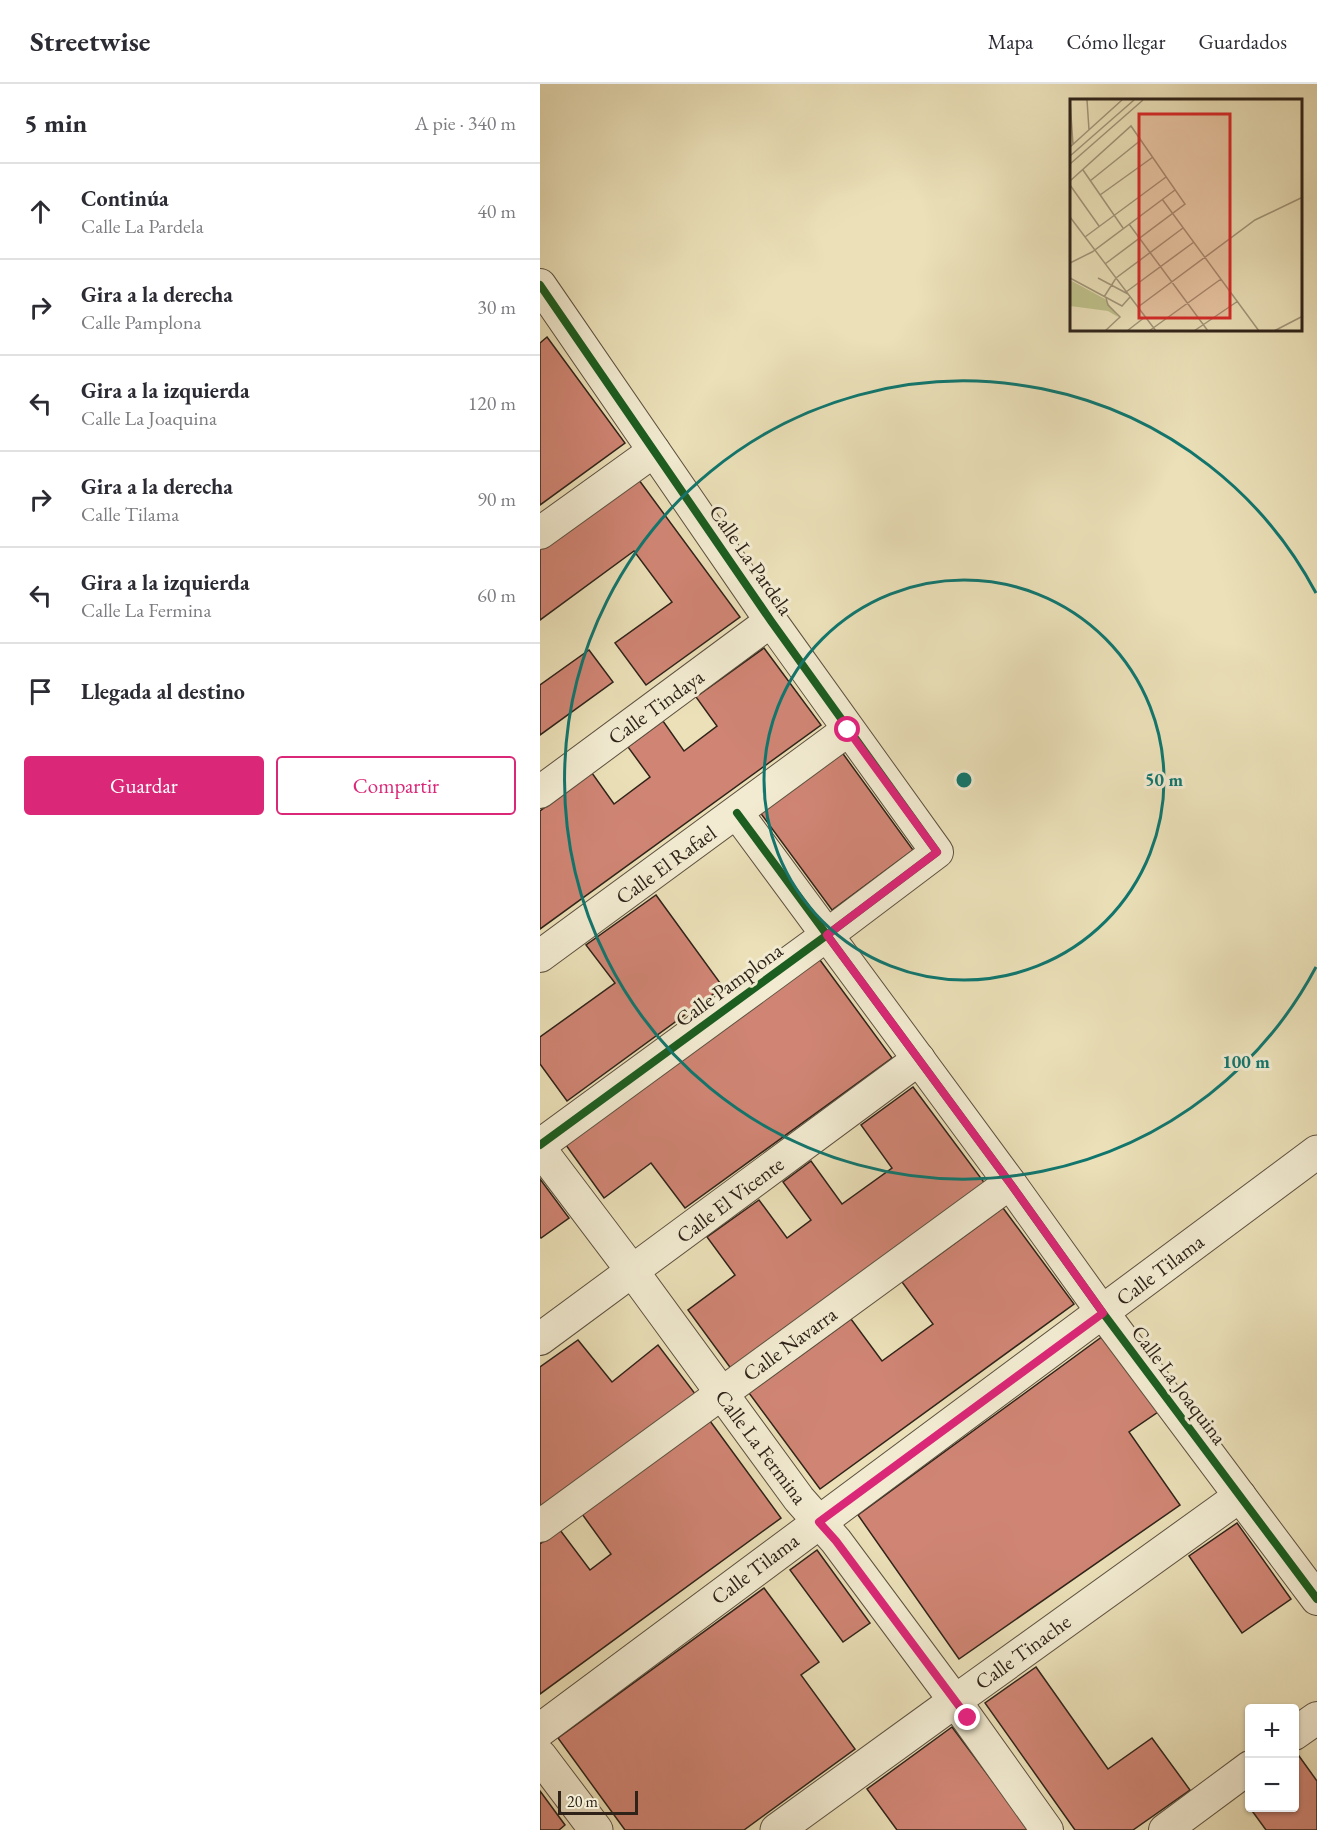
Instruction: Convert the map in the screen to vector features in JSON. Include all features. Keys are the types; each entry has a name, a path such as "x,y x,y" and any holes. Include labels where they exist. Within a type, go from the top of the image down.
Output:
{"street":[{"name":"Calle La Pardela","path":"545,303 654,451 771,621 937,852"},
{"path":"540,533 654,451"},
{"name":"Calle Tindaya","path":"540,792 771,621"},
{"name":"Calle El Rafael","path":"540,956 848,730"},
{"name":"Calle La Joaquina","path":"737,813 1103,1313 1317,1599"},
{"name":"Calle Pamplona","path":"540,1147 937,852"},
{"name":"Calle El Vicente","path":"540,1339 919,1059"},
{"name":"Calle La Fermina","path":"540,1147 799,1499 836,1541 955,1701 1047,1830"},
{"name":"Calle Tilama","path":"540,1730 1317,1152"},
{"name":"Calle Navarra","path":"540,1526 1010,1183"},
{"name":"Calle Tinache","path":"777,1830 1240,1496"},
{"path":"1299,1731 1317,1718"},
{"path":"540,1756 591,1828"},
{"path":"1164,1830 1245,1771"}],"building":[{"path":"547,337 625,443 540,505 540,343"},
{"path":"636,476 740,617 646,685 615,643 672,602 634,551 540,620 540,545"},
{"path":"764,648 821,725 540,929 540,811 592,773 614,804 650,777 628,747 663,721 684,751 717,726 696,697"},
{"path":"589,650 613,682 540,735 540,685"},
{"path":"841,751 913,850 832,910 759,811"},
{"path":"656,895 723,987 567,1101 540,1064 540,1037 615,983 586,945"},
{"path":"817,956 892,1058 685,1208 651,1163 604,1198 563,1141"},
{"path":"913,1087 986,1185 732,1370 688,1310 735,1275 707,1237 759,1200 787,1238 811,1220 783,1182 811,1161 842,1204 892,1168 861,1125"},
{"path":"540,1179 569,1218 541,1238 540,1237"},
{"path":"1003,1208 1074,1304 820,1489 749,1393 851,1319 882,1361 933,1324 902,1282"},
{"path":"1103,1336 1158,1412 1129,1432 1180,1505 959,1659 858,1515"},
{"path":"578,1340 612,1382 658,1345 696,1395 540,1508 540,1367"},
{"path":"710,1421 781,1518 540,1694 540,1544 560,1530 590,1570 611,1554 582,1514"},
{"path":"1237,1523 1291,1599 1242,1633 1189,1556"},
{"path":"817,1550 870,1623 843,1642 790,1570"},
{"path":"764,1588 819,1662 801,1675 855,1749 744,1830 625,1830 558,1738"},
{"path":"1036,1667 1108,1769 1152,1738 1190,1790 1133,1830 1075,1830 985,1703"},
{"path":"952,1727 1029,1830 897,1830 867,1789"},
{"path":"1299,1756 1317,1781 1317,1830 1266,1830 1253,1812 1299,1812"},
{"path":"540,1791 565,1825 559,1830 540,1830"}],"cycle path":[{"path":"540,285 771,621 937,852 540,1145"},
{"path":"737,813 1103,1313 1317,1599"}],"route":[{"path":"848,730 937,852 827,935 1103,1313 819,1522 836,1541 968,1718"}]}
